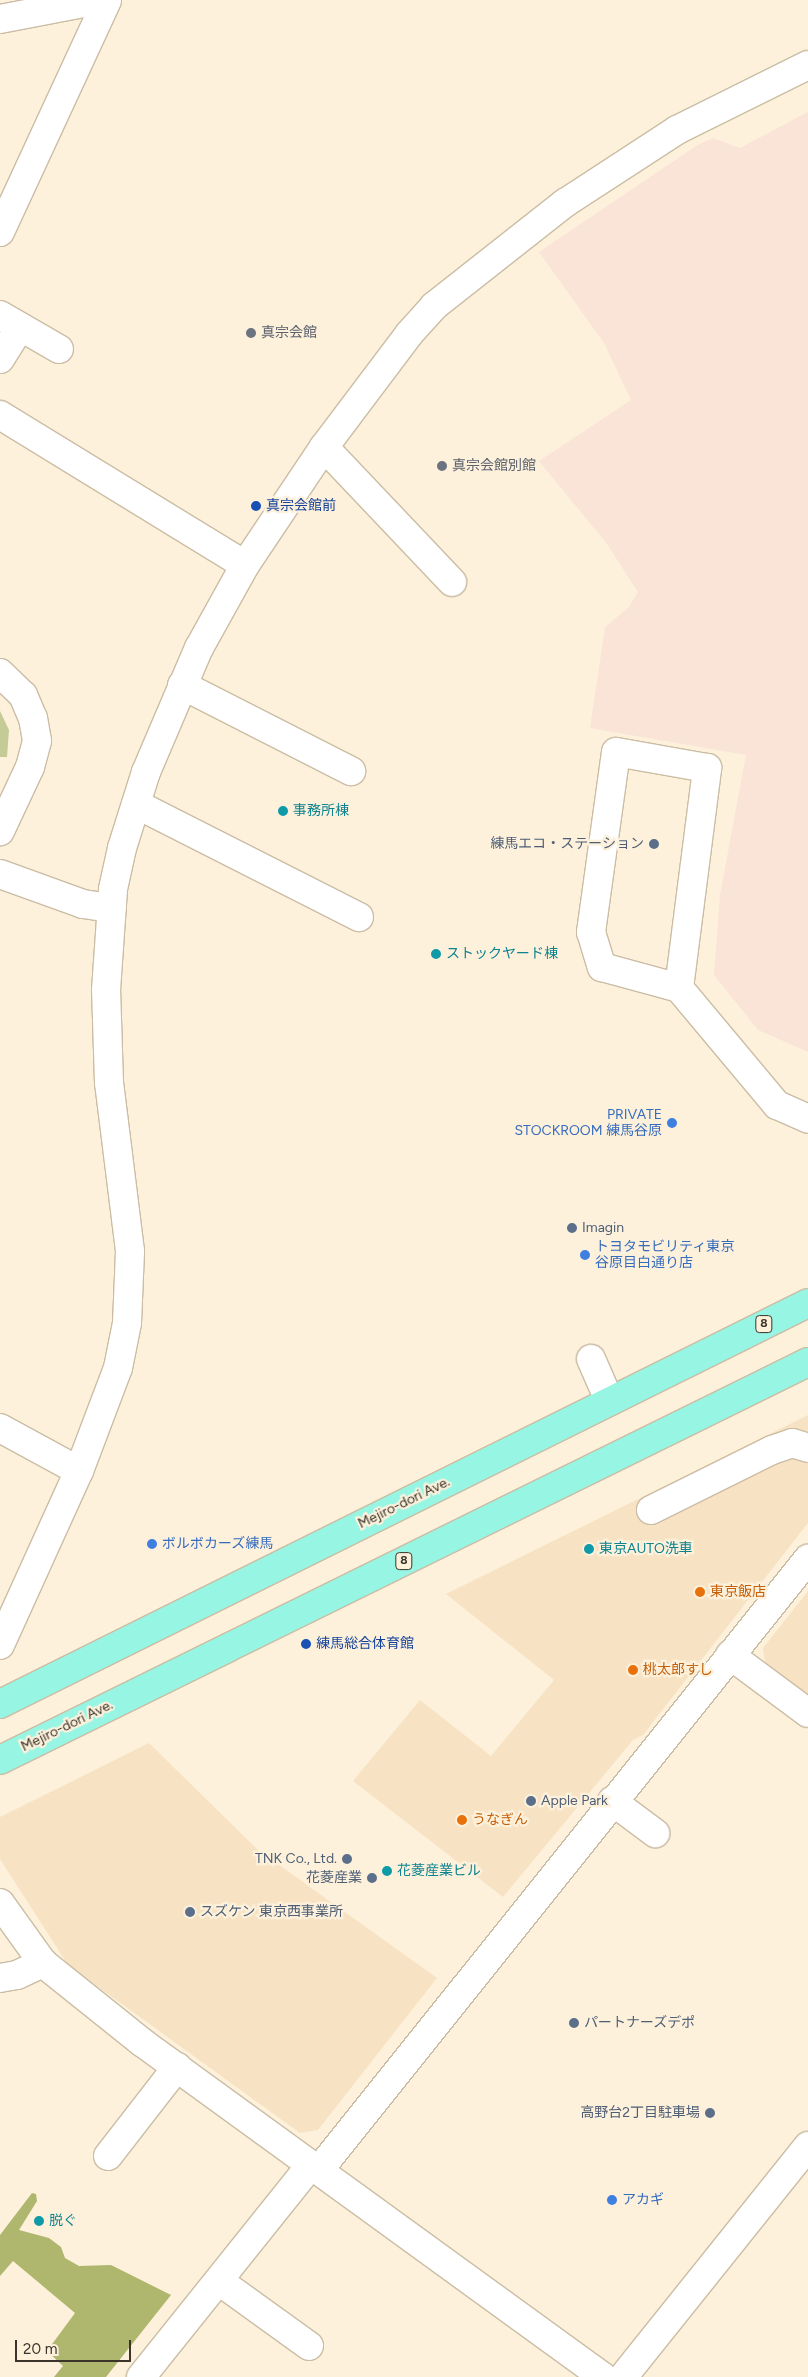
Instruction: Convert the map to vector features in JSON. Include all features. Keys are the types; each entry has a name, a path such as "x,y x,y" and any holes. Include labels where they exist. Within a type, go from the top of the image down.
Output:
{"main road":[{"name":"Mejiro-dori Ave.","path":"0,1704 609,1400 808,1303"},
{"name":"Mejiro-dori Ave.","path":"0,1760 808,1362"}],"street":[{"path":"0,19 100,0"},
{"path":"0,232 106,0"},
{"path":"0,1645 79,1472 118,1368 127,1323 130,1251 108,1074 106,990 112,908 122,848 136,804 182,685 199,648 245,565 324,448 409,334 434,306 490,259 565,203 677,130 808,65"},
{"path":"0,359 10,320 59,349"},
{"path":"0,415 245,565"},
{"path":"324,448 452,582"},
{"path":"0,673 23,695 33,718 37,741 30,767 3,817"},
{"path":"182,685 351,771"},
{"path":"679,988 707,768 616,752 591,932 602,967 679,988 778,1105 808,1119"},
{"path":"136,804 359,917"},
{"path":"0,874 83,904 112,908"},
{"path":"591,1359 609,1400"},
{"path":"0,1428 79,1472"},
{"path":"651,1510 772,1450 792,1443 808,1448"},
{"path":"141,2377 315,2167 808,1559"},
{"path":"730,1655 808,1713"},
{"path":"612,1800 655,1833"},
{"path":"0,1903 43,1963 177,2067 603,2377"},
{"path":"0,1978 18,1975 43,1963"},
{"path":"108,2156 177,2067"},
{"path":"623,2377 808,2146"},
{"path":"219,2281 309,2346"}],"shaded area":[{"path":"808,112 808,1052 758,1030 714,975 720,895 746,755 590,728 605,627 629,607 638,592 607,544 539,461 631,400 604,343 539,252 696,146 713,138 740,148"},
{"path":"808,1415 808,1523 643,1735 633,1740 503,1897 353,1781 420,1700 491,1756 554,1680 446,1594"},
{"path":"808,1591 808,1700 766,1670 763,1648"},
{"name":"スズケン 東京西事業所","path":"149,1743 257,1849 437,1978 318,2130 300,2133 68,1965 0,1859 0,1817"}],"green space":[{"path":"0,711 9,730 7,757 0,757"},
{"path":"32,2193 36,2194 37,2201 19,2230 49,2238 61,2247 65,2258 79,2266 111,2265 171,2295 106,2377 54,2377 63,2366 47,2351 75,2313 13,2261 0,2276 0,2235"}],"place":[{"name":"真宗会館","path":"251,333"},
{"name":"真宗会館別館","path":"442,466"},
{"name":"真宗会館前","path":"256,506"},
{"name":"事務所棟","path":"283,811"},
{"name":"練馬エコ・ステーション","path":"654,844"},
{"name":"ストックヤード棟","path":"436,954"},
{"name":"PRIVATE STOCKROOM 練馬谷原","path":"672,1123"},
{"name":"Imagin","path":"572,1228"},
{"name":"トヨタモビリティ東京 谷原目白通り店","path":"585,1255"},
{"name":"ボルボカーズ練馬","path":"152,1544"},
{"name":"東京AUTO洗車","path":"589,1549"},
{"name":"東京飯店","path":"700,1592"},
{"name":"練馬総合体育館","path":"306,1644"},
{"name":"桃太郎すし","path":"633,1670"},
{"name":"Apple Park","path":"531,1801"},
{"name":"うなぎん","path":"462,1820"},
{"name":"TNK Co., Ltd.","path":"347,1859"},
{"name":"花菱産業ビル","path":"387,1871"},
{"name":"花菱産業","path":"372,1878"},
{"name":"スズケン 東京西事業所","path":"190,1912"},
{"name":"パートナーズデポ","path":"574,2023"},
{"name":"高野台2丁目駐車場","path":"710,2113"},
{"name":"アカギ","path":"612,2200"},
{"name":"脱ぐ","path":"39,2221"}]}
